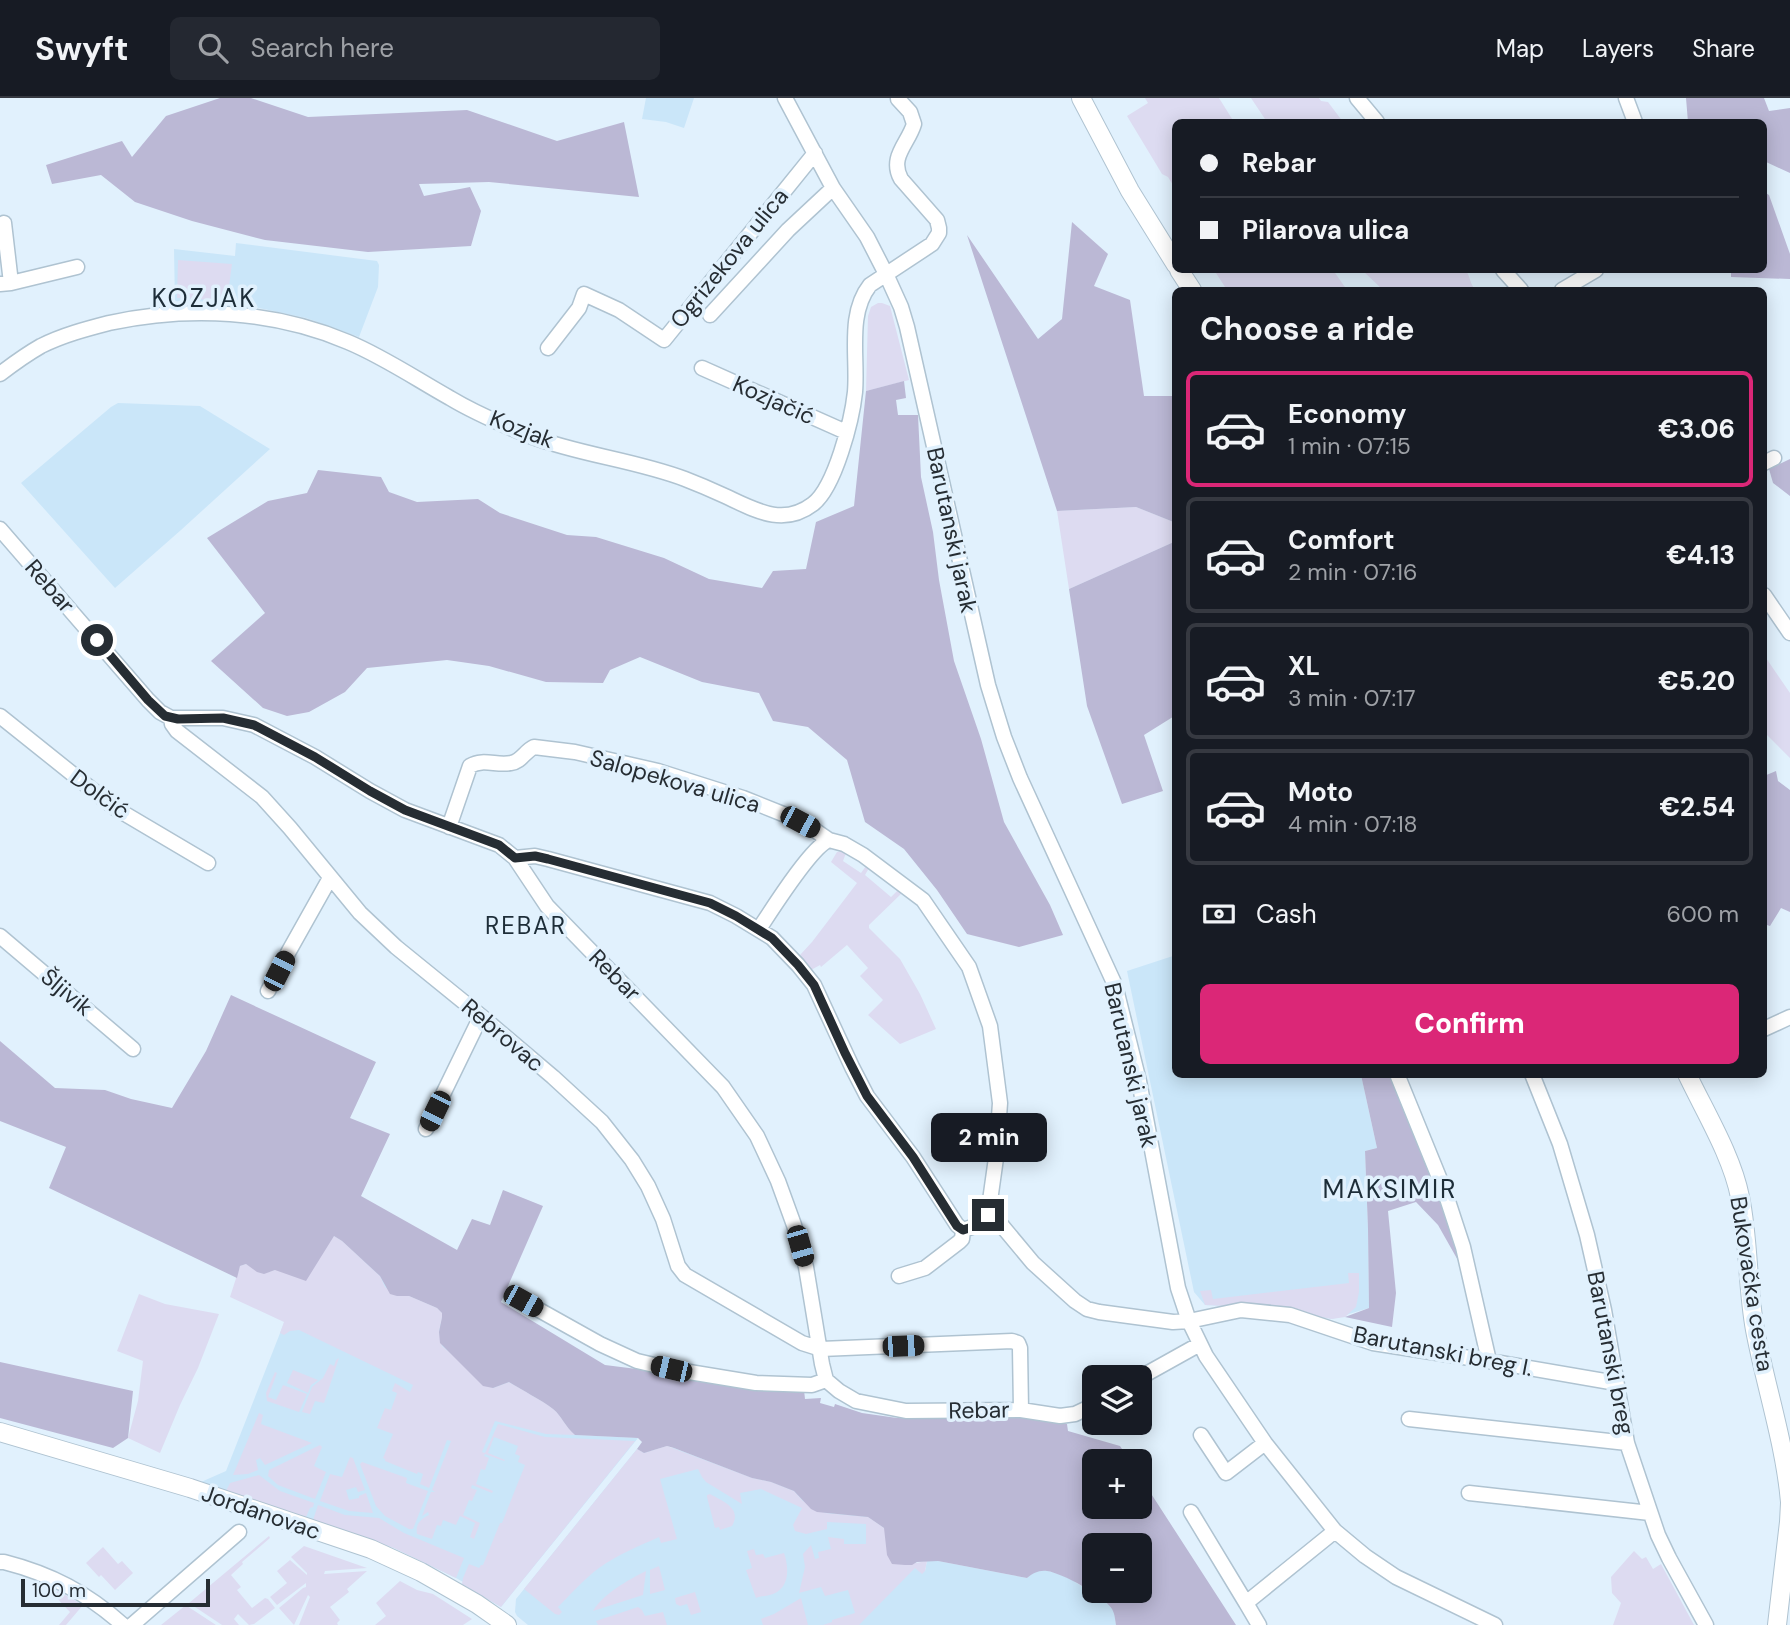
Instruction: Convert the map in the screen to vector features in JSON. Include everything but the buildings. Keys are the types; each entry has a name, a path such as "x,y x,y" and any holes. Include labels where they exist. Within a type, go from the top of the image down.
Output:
{"main road":[{"path":"1081,98 1130,191 1172,259"},
{"name":"Bukovačka cesta","path":"1689,1078 1733,1170 1740,1195 1755,1329 1789,1471 1789,1522 1776,1623"},
{"name":"Jordanovac","path":"0,1432 190,1488 371,1549 421,1572 477,1604 507,1625"}],"street":[{"name":"Barutanski jarak","path":"785,98 833,188 867,237 901,307 977,643 1004,737 1020,778 1115,985 1139,1081 1178,1288 1189,1321 1206,1356 1265,1443 1335,1531 1396,1577 1495,1625"},
{"path":"1357,98 1374,119"},
{"path":"1626,98 1634,119"},
{"path":"886,274 933,244 939,233 937,220 897,171 897,160 914,124 910,112 898,99"},
{"name":"Ogrizekova ulica","path":"548,348 579,308 584,294 619,310 664,340 815,153"},
{"name":"Ogrizekova ulica","path":"710,315 771,247 833,188"},
{"path":"3,228 6,283 77,267"},
{"path":"1506,273 1518,287"},
{"path":"1567,287 1591,273"},
{"name":"Kozjak","path":"0,374 52,341 82,330 129,319 181,313 217,313 265,318 321,331 348,341 466,407 530,436 667,472 759,512 787,515 801,512 811,506 823,494 834,474 855,393 857,312 870,285 886,274"},
{"name":"Kozjačić","path":"702,368 846,432"},
{"name":"Rebar","path":"0,529 160,712 171,718 223,718 254,725 405,810 499,845 515,858 547,906 723,1087 757,1136 778,1181 797,1235 806,1267 826,1380 839,1391 856,1401 906,1411 1021,1410 1060,1416 1082,1411"},
{"path":"1767,599 1790,633"},
{"name":"Dolčić","path":"0,716 115,808 208,863"},
{"name":"Rebrovac","path":"171,718 177,731 262,797 360,913 396,947 553,1077 602,1122 632,1160 653,1197 678,1266 685,1275 802,1343 821,1349"},
{"name":"Salopekova ulica","path":"449,827 470,766 480,762 512,763 534,747 575,752 658,771 743,798 788,816 829,841"},
{"path":"759,929 817,847 829,841 836,841 863,855 923,900 969,967 990,1026 1000,1103 988,1215 963,1230"},
{"path":"515,858 535,856 710,903 772,938 814,985 867,1096 913,1157 957,1226 963,1230"},
{"path":"268,991 330,878"},
{"name":"Šljivik","path":"0,936 133,1049"},
{"path":"426,1129 481,1016"},
{"path":"1767,1028 1790,1017"},
{"path":"1398,1078 1445,1192 1463,1247 1489,1361"},
{"name":"Barutanski breg","path":"1534,1078 1560,1144 1587,1235 1604,1310 1627,1443 1668,1558 1706,1625"},
{"name":"Barutanski breg I.","path":"988,1215 998,1222 1033,1263 1087,1309 1173,1322 1241,1310 1290,1315 1373,1343 1616,1384"},
{"path":"899,1276 932,1264 962,1239 963,1230"},
{"path":"523,1301 600,1344 637,1361 756,1383 812,1385 826,1380"},
{"path":"821,1349 1018,1343 1021,1410"},
{"path":"1152,1371 1200,1344"},
{"path":"1409,1419 1627,1443"},
{"path":"1201,1435 1226,1473 1265,1443"},
{"path":"1469,1493 1650,1513"},
{"path":"1191,1511 1259,1625"},
{"path":"1246,1603 1335,1531"},
{"path":"132,1625 239,1532"},
{"path":"0,1562 33,1569 68,1584 123,1625"}],"shaded area":[{"path":"220,98 251,98 308,117 467,110 557,141 624,122 639,197 489,182 419,184 424,196 470,187 481,211 471,246 368,252 265,240 192,221 135,202 101,175 52,184 46,165 122,141 132,157 166,116"},
{"path":"646,98 694,98 684,128 642,119"},
{"path":"1145,98 1219,98 1232,119 1172,119 1172,184 1162,174 1127,116 1148,103"},
{"path":"1251,98 1319,98 1328,102 1341,119 1265,119"},
{"path":"1686,98 1764,98 1769,111 1790,108 1790,173 1767,162 1767,119 1688,119"},
{"path":"1767,194 1790,254 1790,279 1731,277 1731,273 1767,273"},
{"path":"1072,222 1108,254 1094,286 1130,300 1144,396 1172,396 1172,521 1136,507 1057,511 967,235 1038,339 1062,319"},
{"path":"236,243 377,261 378,287 359,337 306,318 259,308 207,304 175,305 174,249 235,256"},
{"path":"178,260 232,264 227,301 177,298"},
{"path":"1216,273 1335,273 1345,287 1225,287"},
{"path":"1365,273 1467,273 1474,287 1380,287"},
{"path":"878,303 890,306 909,380 866,391 868,316 871,307"},
{"path":"904,381 906,398 896,400 898,415 918,415 921,477 933,532 954,661 981,739 1004,822 1050,905 1063,935 1019,947 967,934 904,849 865,822 847,760 808,727 773,721 759,693 702,682 640,657 610,670 603,683 546,682 489,666 447,660 367,668 345,692 309,712 287,716 263,708 211,661 265,613 207,538 268,501 307,493 318,470 381,477 389,492 417,502 478,499 500,513 567,535 596,537 664,558 709,579 762,588 773,571 806,569 816,522 854,506 866,391"},
{"path":"118,403 200,406 270,449 115,588 21,483"},
{"path":"1790,459 1790,496 1773,483 1769,469"},
{"path":"1136,507 1172,521 1172,543 1069,589 1057,511"},
{"path":"1172,543 1172,718 1144,735 1163,791 1122,804 1087,706 1069,589"},
{"path":"1767,659 1790,693 1790,758 1767,735"},
{"path":"1776,771 1778,781 1790,790 1790,912 1781,908 1770,926 1767,925 1767,775"},
{"path":"837,852 846,853 843,861 861,873 866,866 869,868 865,875 891,897 898,890 902,893 869,928 900,959 936,1029 900,1044 868,1015 883,1000 860,976 868,968 847,945 821,967 820,965 811,970 800,955 857,883 831,862"},
{"path":"1172,956 1172,1078 1362,1078 1377,1148 1365,1151 1369,1308 1332,1319 1271,1308 1205,1305 1194,1292 1127,971"},
{"path":"231,995 376,1062 350,1118 390,1134 361,1196 457,1250 472,1219 490,1225 503,1190 543,1206 501,1302 605,1365 804,1390 805,1399 821,1398 820,1403 834,1407 835,1404 862,1413 897,1418 1028,1417 1067,1424 1068,1431 1120,1446 1122,1449 1082,1449 1082,1519 1152,1519 1152,1495 1236,1625 1116,1625 1112,1609 1107,1603 1152,1603 1152,1533 1082,1533 1082,1586 1047,1571 1039,1571 1027,1578 938,1561 917,1562 912,1565 892,1564 887,1555 884,1528 868,1517 817,1512 794,1491 667,1446 644,1453 637,1449 642,1442 638,1438 575,1435 553,1409 509,1382 493,1388 483,1386 440,1343 442,1313 437,1308 409,1296 390,1294 380,1276 334,1236 306,1281 275,1270 264,1274 246,1264 240,1266 237,1278 49,1188 66,1147 0,1121 0,1041 55,1088 105,1090 172,1108 206,1051"},
{"path":"1362,1078 1392,1078 1448,1214 1464,1271 1438,1225 1416,1202 1388,1211 1396,1293 1392,1327 1345,1317 1369,1308 1365,1151 1377,1148"},
{"path":"334,1236 575,1435 638,1438 501,1607 456,1578 394,1548 201,1482 226,1471 284,1323"},
{"path":"334,1236 380,1276 385,1287 397,1296 409,1296 437,1308 442,1313 439,1332 442,1346 493,1388 509,1382 548,1405 575,1435 546,1434 495,1421 482,1452 485,1453 498,1424 545,1437 635,1441 501,1607 462,1584 469,1564 479,1568 483,1565 502,1523 525,1465 518,1462 520,1456 515,1454 518,1446 494,1437 488,1453 505,1460 485,1454 484,1456 489,1458 485,1470 481,1469 476,1484 493,1491 492,1493 472,1485 471,1488 477,1490 463,1515 480,1523 474,1539 470,1537 475,1523 460,1516 456,1525 443,1520 441,1526 437,1525 432,1539 417,1534 419,1522 429,1515 428,1512 422,1516 431,1492 435,1492 432,1490 451,1441 447,1440 429,1488 420,1484 423,1474 385,1461 383,1458 393,1434 377,1428 385,1408 391,1410 397,1393 392,1391 395,1383 410,1392 413,1385 299,1330 284,1335 280,1333 284,1322 230,1297 240,1266 246,1264 262,1273 269,1272"},
{"path":"1348,1273 1359,1273 1356,1307 1345,1317 1332,1319 1271,1308 1205,1305 1200,1291 1211,1290 1213,1299 1349,1283"},
{"path":"139,1294 165,1304 219,1314 160,1453 128,1438 138,1401 143,1361 117,1351"},
{"path":"339,1358 324,1403 315,1401 310,1414 302,1412 312,1387 323,1378 330,1364 334,1366"},
{"path":"0,1362 133,1391 128,1438 113,1448 0,1418"},
{"path":"293,1370 318,1380 311,1385 308,1393 287,1383"},
{"path":"275,1372 277,1373 268,1397 276,1400 283,1385 307,1394 299,1412 267,1401 266,1393"},
{"path":"259,1413 263,1415 261,1424 312,1443 265,1465 260,1458 256,1460 258,1470 233,1475"},
{"path":"320,1445 322,1447 314,1466 326,1472 315,1499 278,1485 268,1476 269,1470"},
{"path":"667,1446 794,1491 803,1501 825,1513 868,1517 884,1528 905,1565 927,1561 925,1571 922,1574 915,1568 859,1625 823,1625 855,1613 848,1590 825,1596 821,1587 799,1593 805,1567 803,1554 811,1545 815,1559 819,1558 818,1552 831,1549 828,1537 844,1539 844,1544 866,1544 866,1524 827,1522 827,1529 806,1534 795,1531 793,1525 802,1508 761,1489 740,1493 742,1504 706,1482 698,1469 660,1479 677,1539 661,1543 659,1537 606,1563 558,1607 562,1612 559,1615 524,1589 637,1449 644,1453"},
{"path":"674,1448 752,1478 771,1482 868,1517 912,1565 925,1571 927,1561 938,1561 1027,1578 1033,1572 1044,1570 1057,1573 1082,1586 1082,1603 1107,1603 1114,1611 1116,1625 528,1625 515,1612 516,1599 637,1449 640,1452"},
{"path":"350,1457 353,1458 365,1490 358,1492 356,1487 346,1490 349,1500 366,1493 373,1513 349,1511 320,1501 330,1474 342,1477"},
{"path":"362,1462 407,1478 406,1483 428,1491 413,1529 385,1516 376,1506 360,1464"},
{"path":"259,1475 280,1491 314,1503 306,1517 226,1491 230,1483"},
{"path":"710,1494 733,1510 735,1515 732,1526 720,1530 719,1527 715,1528 707,1497"},
{"path":"318,1505 345,1515 379,1518 404,1533 464,1558 456,1578 394,1548 313,1520"},
{"path":"269,1536 270,1538 231,1575 241,1587 237,1590 252,1608 265,1598 275,1608 254,1624 249,1625 238,1614 234,1619 239,1625 222,1625 189,1603"},
{"path":"304,1546 367,1568 325,1571 324,1574 367,1571 347,1589 349,1592 330,1607 340,1620 338,1625 299,1625 310,1597 308,1595 294,1625 279,1608 306,1587 306,1583 277,1605 270,1597 287,1583 277,1571 290,1560 307,1575 291,1557"},
{"path":"103,1547 118,1564 122,1561 133,1573 115,1590 86,1563"},
{"path":"754,1549 756,1555 763,1554 765,1558 784,1553 787,1564 783,1587 771,1595 756,1598 746,1570 752,1568 747,1551"},
{"path":"1634,1551 1642,1559 1646,1557 1653,1569 1661,1564 1694,1625 1613,1625 1621,1603 1612,1593 1611,1577"},
{"path":"659,1566 665,1590 650,1594 650,1570"},
{"path":"646,1571 643,1595 593,1611 609,1593"},
{"path":"400,1581 417,1590 433,1594 472,1619 463,1625 375,1625 386,1616 376,1603"},
{"path":"58,1591 83,1605 66,1625 59,1625 70,1612 54,1595"},
{"path":"695,1592 701,1612 691,1615 687,1604 676,1604 675,1598"},
{"path":"801,1598 808,1625 763,1625 761,1619"},
{"path":"187,1606 216,1625 161,1625"},
{"path":"638,1607 645,1616 663,1612 667,1625 598,1625 596,1621"}],"district":[{"name":"KOZJAK","path":"204,298"},
{"name":"REBAR","path":"526,926"},
{"name":"MAKSIMIR","path":"1390,1189"}],"route":[{"path":"97,640 165,716 178,719 223,718 254,725 405,810 499,845 515,858 535,856 710,903 759,929 772,938 814,985 867,1096 913,1157 957,1226 963,1230 972,1227 988,1215"}]}
